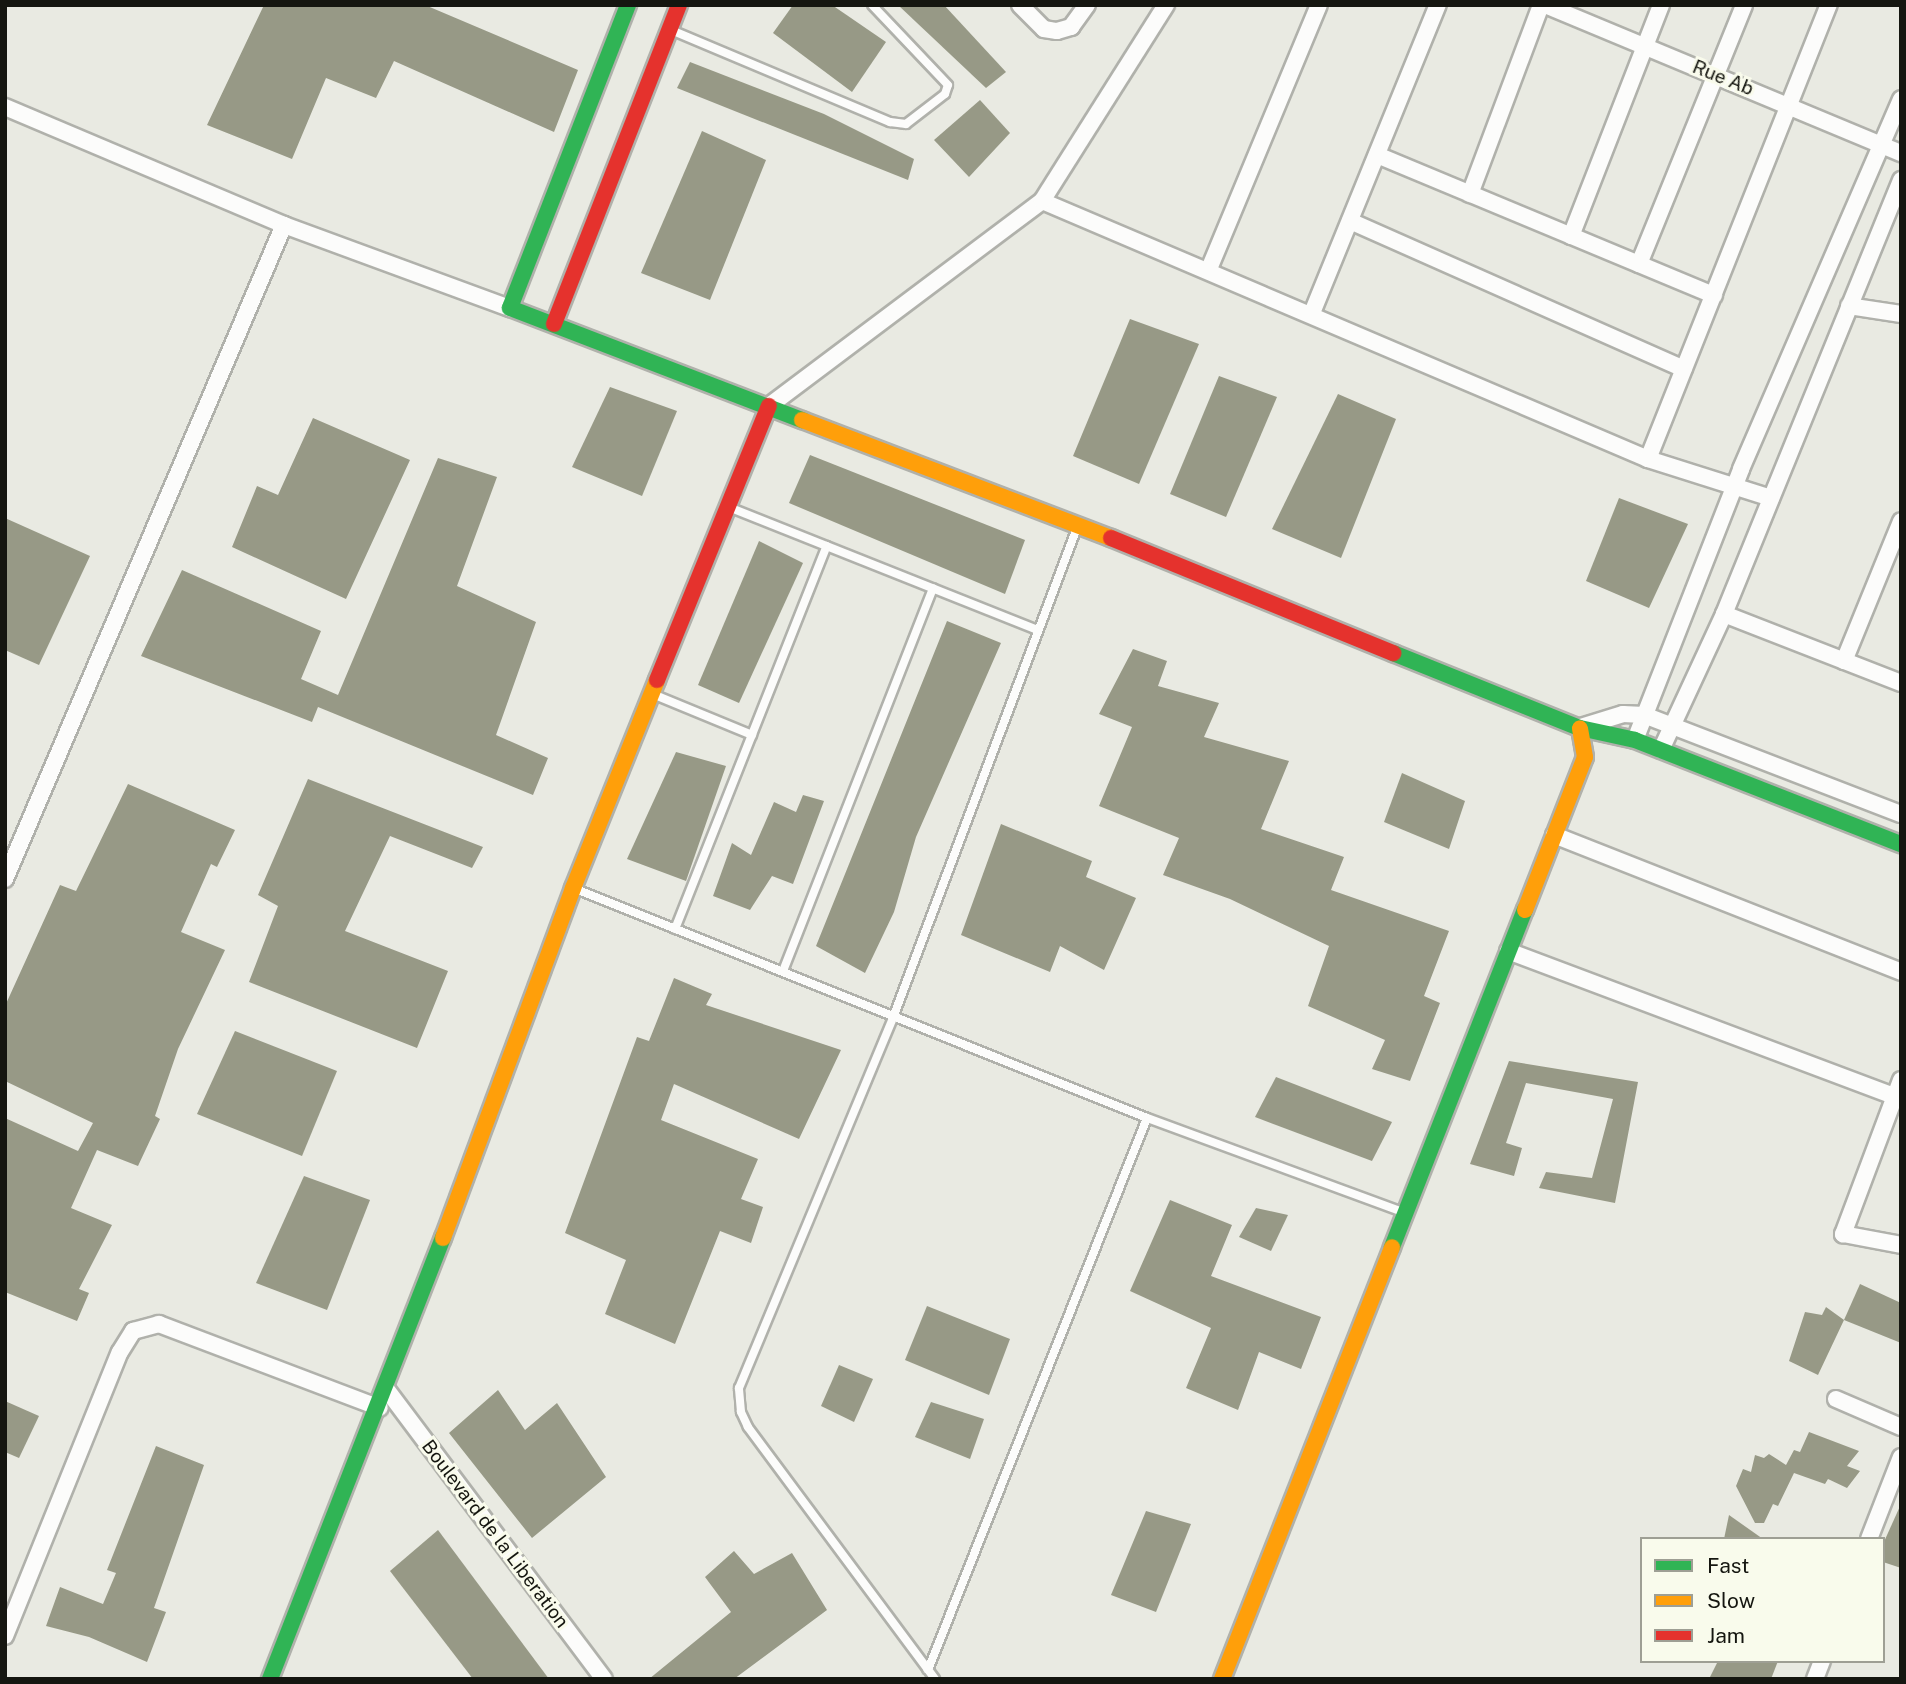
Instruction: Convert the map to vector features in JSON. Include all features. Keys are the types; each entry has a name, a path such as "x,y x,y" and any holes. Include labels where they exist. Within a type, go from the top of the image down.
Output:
{"street":[{"path":"510,308 628,5"},
{"path":"554,324 679,5"},
{"path":"1020,5 1044,29 1057,31 1071,27 1087,5"},
{"path":"270,1679 387,1390 573,888 769,406 1042,201 1166,5"},
{"path":"1209,270 1319,5"},
{"path":"1312,313 1438,5"},
{"path":"1470,194 1543,5"},
{"name":"Rue Ab","path":"1543,5 1901,153"},
{"path":"1571,236 1661,5"},
{"path":"1639,264 1744,5"},
{"path":"1648,459 1829,5"},
{"path":"1635,740 1734,488 1901,99"},
{"path":"5,107 284,225 554,324 1078,525 1580,728 1635,740 1901,845"},
{"path":"1377,155 1714,295"},
{"path":"1661,750 1724,614 1849,306 1894,211 1901,180"},
{"path":"1042,201 1312,313 1648,459 1771,498"},
{"path":"1350,221 1684,369"},
{"path":"5,879 284,225"},
{"path":"1849,306 1901,314"},
{"path":"1844,661 1901,521"},
{"path":"1724,614 1901,683"},
{"path":"1580,728 1623,714 1644,715 1901,814"},
{"path":"1223,1679 1585,757 1580,728"},
{"path":"1554,835 1901,972"},
{"path":"1508,951 1897,1098"},
{"path":"1901,1080 1897,1098 1843,1234 1901,1245"},
{"path":"5,1636 120,1352 133,1331 159,1324 380,1408"},
{"name":"Boulevard de la Liberation","path":"387,1390 604,1679"},
{"path":"1836,1399 1901,1427"},
{"path":"1870,1537 1901,1457"}],"lane":[{"path":"670,29 890,122 906,124 945,94 948,85 872,5"},
{"path":"728,506 1038,630"},
{"path":"935,1679 748,1427 739,1399 741,1378 894,1015 1078,525"},
{"path":"675,929 827,546"},
{"path":"783,971 933,588"},
{"path":"652,694 752,735"},
{"path":"573,888 1147,1118 1405,1213"},
{"path":"928,1670 1147,1118"}],"building":[{"path":"264,5 425,5 578,70 554,132 394,61 376,98 326,78 292,159 207,125"},
{"path":"793,5 832,5 886,42 852,92 773,33"},
{"path":"898,5 944,5 1006,72 986,88"},
{"path":"690,62 824,114 914,159 908,180 677,88"},
{"path":"980,100 1010,133 969,177 934,140"},
{"path":"702,131 766,160 710,300 641,273"},
{"path":"1130,319 1199,344 1139,484 1073,456"},
{"path":"1219,376 1277,397 1226,517 1170,494"},
{"path":"610,387 677,411 642,496 572,467"},
{"path":"1338,394 1396,419 1341,558 1272,529"},
{"path":"313,418 410,460 346,599 232,547 257,486 278,495"},
{"path":"810,455 1025,540 1005,594 789,503"},
{"path":"438,458 497,477 457,586 536,622 496,735 548,758 533,795 318,707 312,722 141,656 182,570 321,631 301,679 338,695"},
{"path":"1619,498 1688,524 1649,608 1586,581"},
{"path":"5,518 90,556 39,665 5,650"},
{"path":"759,541 803,563 739,703 698,685"},
{"path":"947,621 1001,643 916,837 894,912 865,973 816,946"},
{"path":"1133,649 1167,661 1158,686 1219,703 1204,737 1289,761 1261,829 1344,857 1331,890 1449,931 1424,996 1440,1003 1410,1081 1372,1069 1385,1040 1308,1006 1329,946 1230,899 1163,875 1179,838 1099,806 1132,727 1099,714"},
{"path":"676,752 726,766 686,881 627,859"},
{"path":"1402,773 1465,801 1449,849 1384,822"},
{"path":"308,779 483,847 472,868 390,836 345,931 448,971 417,1048 249,982 278,906 258,895"},
{"path":"128,784 235,830 217,867 211,864 181,932 225,950 178,1049 155,1116 160,1119 138,1166 97,1150 71,1208 112,1225 79,1289 89,1293 77,1321 5,1292 5,1118 78,1151 93,1123 5,1081 5,1006 60,885 76,891"},
{"path":"803,795 824,801 793,884 772,876 750,910 713,896 732,843 751,855 774,802 796,812"},
{"path":"1001,824 1092,861 1086,877 1136,898 1104,970 1060,946 1050,972 961,935"},
{"path":"674,978 712,994 706,1005 841,1050 799,1139 674,1084 661,1120 758,1159 741,1199 763,1207 751,1243 720,1231 675,1344 605,1314 626,1260 565,1233 637,1037 649,1041"},
{"path":"235,1031 337,1071 302,1156 197,1114"},
{"path":"1509,1061 1638,1082 1615,1203 1539,1188 1546,1172 1592,1178 1613,1099 1526,1083 1506,1143 1522,1148 1514,1176 1470,1164"},
{"path":"1276,1077 1392,1122 1372,1161 1255,1117"},
{"path":"304,1176 370,1200 327,1310 256,1283"},
{"path":"1170,1200 1232,1225 1211,1276 1321,1317 1301,1369 1259,1352 1238,1410 1186,1388 1211,1328 1130,1291"},
{"path":"1256,1208 1288,1215 1271,1251 1239,1237"},
{"path":"1860,1284 1901,1303 1901,1343 1844,1320"},
{"path":"927,1306 1010,1339 989,1395 905,1360"},
{"path":"1826,1307 1844,1320 1818,1375 1789,1361 1805,1312 1822,1315"},
{"path":"839,1365 873,1379 854,1422 821,1406"},
{"path":"498,1390 525,1430 557,1403 606,1477 532,1538 449,1433"},
{"path":"5,1401 39,1416 19,1458 5,1452"},
{"path":"931,1402 984,1419 970,1459 915,1437"},
{"path":"1809,1432 1859,1451 1847,1466 1860,1471 1847,1488 1828,1479 1825,1484 1794,1473 1778,1506 1773,1504 1764,1523 1755,1523 1736,1486 1743,1469 1751,1472 1755,1455 1764,1458 1769,1454 1786,1465 1794,1450 1800,1452"},
{"path":"156,1446 204,1465 154,1608 166,1612 147,1662 89,1637 46,1626 60,1587 103,1604 116,1573 107,1570"},
{"path":"1901,1504 1901,1568 1885,1563 1885,1540"},
{"path":"1146,1511 1191,1524 1156,1612 1111,1595"},
{"path":"1729,1515 1760,1537 1724,1537"},
{"path":"438,1530 549,1679 473,1679 390,1571"},
{"path":"734,1551 754,1574 792,1553 827,1610 734,1679 649,1679 731,1612 705,1577"},
{"path":"1717,1663 1777,1663 1771,1679 1709,1679"}],"traffic: fast":[{"path":"628,5 510,308 802,420"},
{"path":"1393,653 1580,728 1635,740 1901,844"},
{"path":"1392,1247 1525,910"},
{"path":"270,1679 443,1238"}],"traffic: slow":[{"path":"802,420 1111,538"},
{"path":"443,1238 573,888 657,680"},
{"path":"1525,910 1585,757 1580,728"},
{"path":"1222,1679 1392,1247"}],"traffic: jam":[{"path":"554,324 679,5"},
{"path":"657,680 769,406"},
{"path":"1111,538 1393,653"}]}
